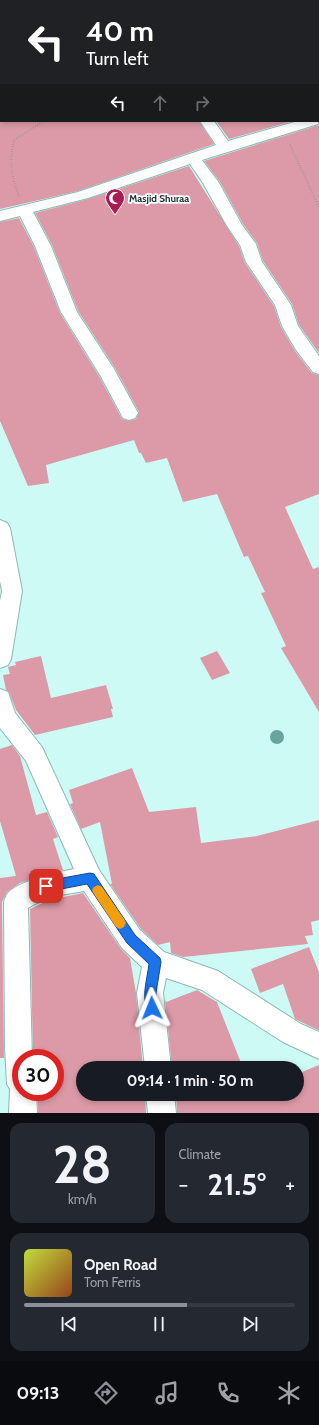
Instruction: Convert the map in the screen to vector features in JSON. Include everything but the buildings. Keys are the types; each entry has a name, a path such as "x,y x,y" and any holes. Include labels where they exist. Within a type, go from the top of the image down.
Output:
{"street":[{"path":"209,122 225,147"},
{"path":"0,216 83,195 225,147 310,122"},
{"path":"194,158 211,183 235,226 248,244 254,262 283,305 290,326 302,346 319,368"},
{"path":"24,209 43,246 69,312 108,373 129,413"},
{"path":"0,528 12,591 0,659"},
{"path":"0,699 5,717 34,754 90,878 131,939 156,962 209,980 292,1033 319,1046"},
{"path":"18,1049 16,902 26,894 46,886 90,878"},
{"path":"156,962 150,993 157,1061"},
{"path":"22,1101 23,1113"},
{"path":"161,1101 162,1113"}],"path":[{"path":"24,209 10,174 10,156 16,138 42,122"},
{"path":"285,129 292,150 300,164 319,207"}],"slow traffic":[{"path":"98,890 120,923"}],"place":[{"name":"Masjid Shuraa","path":"115,215"}],"route":[{"path":"46,886 90,878 131,939 156,962 150,993 152,1008"}]}
